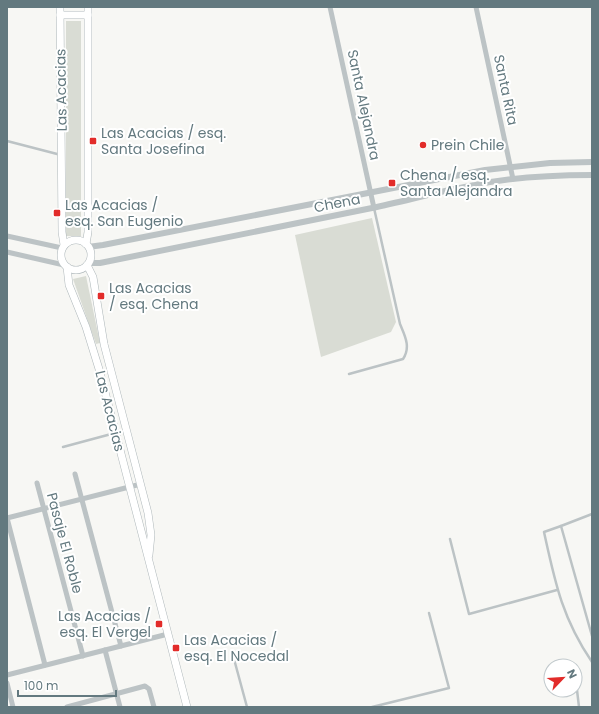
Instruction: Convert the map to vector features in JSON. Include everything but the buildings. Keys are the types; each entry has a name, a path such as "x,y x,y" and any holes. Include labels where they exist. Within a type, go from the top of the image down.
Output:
{"main road":[{"name":"Las Acacias","path":"60,7 63,247"},
{"name":"Las Acacias","path":"87,245 88,11"},
{"path":"60,15 88,11"},
{"path":"73,240 80,241 87,245 91,253 88,264 83,269 72,270 65,266 60,257 63,247 73,240"},
{"name":"Las Acacias","path":"88,264 93,277 104,344 150,521 151,535 148,557"},
{"name":"Las Acacias","path":"65,266 69,285 92,343 187,707"}],"street":[{"name":"Santa Alejandra","path":"330,7 374,208"},
{"name":"Santa Rita","path":"476,7 514,179"},
{"name":"Chena","path":"87,245 104,245 485,170 557,162 592,162"},
{"name":"Chena","path":"88,264 102,263 374,208 467,186 514,179 564,175 592,175"},
{"path":"7,236 63,247"},
{"path":"7,252 65,266"},
{"path":"75,474 121,646"},
{"name":"Pasaje El Roble","path":"37,483 82,656"},
{"path":"45,666 7,518 141,484"},
{"path":"7,675 168,634"},
{"path":"105,650 120,707"},
{"path":"7,683 13,707"},
{"path":"68,707 142,686 149,689 154,707"}],"lane":[{"path":"7,141 62,155"},
{"path":"349,374 403,359 408,347 400,324 374,208"},
{"path":"63,447 116,432"},
{"path":"592,514 544,532 557,590 570,625 592,661"},
{"path":"561,526 592,636"},
{"path":"450,539 470,614 557,590"},
{"path":"372,707 449,688 429,613"},
{"path":"234,659 247,707"}],"shaded area":[{"path":"66,21 81,21 81,236 66,236"},
{"path":"372,218 396,322 391,332 321,357 295,235"},
{"path":"86,276 100,343 96,344 73,279"}],"place":[{"name":"Las Acacias / esq. Santa Josefina","path":"93,141"},
{"name":"Prein Chile","path":"423,145"},
{"name":"Chena / esq. Santa Alejandra","path":"392,183"},
{"name":"Las Acacias / esq. San Eugenio","path":"57,213"},
{"name":"Las Acacias / esq. Chena","path":"101,296"},
{"name":"Las Acacias / esq. El Vergel","path":"159,624"},
{"name":"Las Acacias / esq. El Nocedal","path":"176,648"}]}
